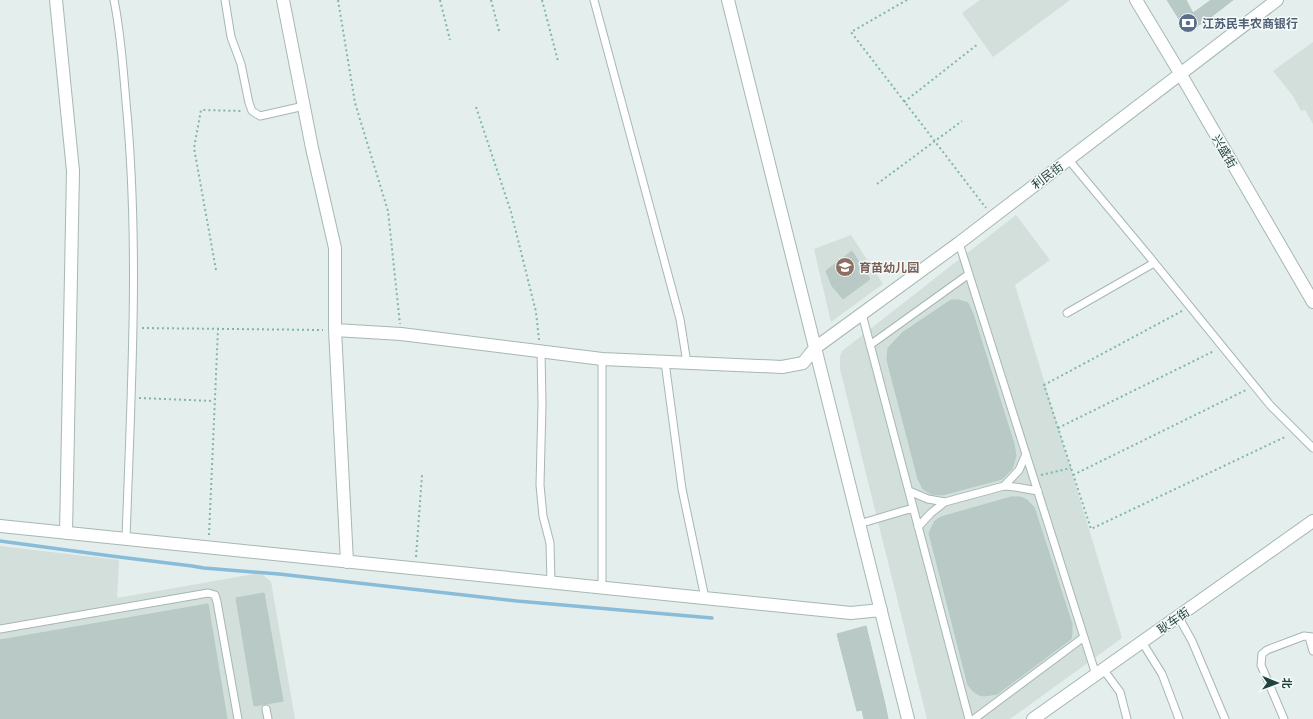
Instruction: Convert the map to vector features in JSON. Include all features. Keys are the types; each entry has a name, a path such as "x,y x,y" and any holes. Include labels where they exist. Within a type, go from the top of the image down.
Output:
{"street":[{"path":"56,0 72,171 66,533"},
{"path":"283,0 335,248 335,330 346,562"},
{"path":"728,0 908,719"},
{"name":"兴盛街","path":"1136,0 1313,302"},
{"name":"利民街","path":"335,330 401,334 602,359 782,367 803,362 815,348 959,243 1277,0"},
{"name":"耿车街","path":"1033,719 1313,521"},
{"path":"0,526 851,613 880,610"}],"lane":[{"path":"114,0 120,33 130,149 134,291 126,539"},
{"path":"225,0 231,38 241,64 252,112 260,116 304,106"},
{"path":"594,0 680,319 687,363"},
{"path":"1068,159 1270,406 1313,448"},
{"path":"959,243 1084,637 1100,672 1120,692 1127,719"},
{"path":"1067,313 1154,263"},
{"path":"870,345 969,274"},
{"path":"862,314 969,719"},
{"path":"541,351 542,404 540,485 543,516 550,543 551,583"},
{"path":"602,359 602,588"},
{"path":"665,362 682,489 705,598"},
{"path":"1004,486 1018,470 1026,454"},
{"path":"918,527 931,513 945,502 1004,486 1038,491"},
{"path":"909,490 928,499 945,502"},
{"path":"859,524 913,508"},
{"path":"0,629 208,593 215,595 218,602 238,719"},
{"path":"1178,616 1192,641 1225,719"},
{"path":"1284,719 1261,665 1262,654 1304,636 1311,637 1313,651"},
{"path":"974,719 1084,637"},
{"path":"1142,642 1162,674 1178,719"},
{"path":"266,709 268,719"}],"path":[{"path":"338,0 355,103 388,211 401,334"},
{"path":"440,0 450,40"},
{"path":"491,0 499,31"},
{"path":"542,0 558,61"},
{"path":"907,0 851,32 993,217"},
{"path":"904,102 978,44"},
{"path":"476,107 511,212 536,312 541,351"},
{"path":"216,270 194,148 201,110 252,112"},
{"path":"877,184 962,121"},
{"path":"1190,307 1044,385 1091,529 1296,431"},
{"path":"133,328 335,330"},
{"path":"208,547 218,329"},
{"path":"1058,428 1222,347"},
{"path":"1073,475 1254,386"},
{"path":"131,398 214,401"},
{"path":"1033,477 1071,468"},
{"path":"415,568 422,475"}],"shaded area":[{"path":"980,0 1070,0 993,57 962,13"},
{"path":"1313,42 1313,124 1305,110 1301,111 1293,96 1273,71"},
{"path":"1016,215 1050,260 1015,285 1122,638 1010,719 927,719 840,369 840,356 842,351"},
{"name":"育苗幼儿园","path":"851,235 883,284 831,322 814,249"},
{"path":"0,546 119,560 117,598 261,573 271,582 295,719 0,719"}],"building":[{"path":"1167,0 1186,0 1193,13 1211,0 1233,0 1207,20 1187,32"},
{"path":"852,251 870,279 843,299 832,286 826,271"},
{"path":"951,300 959,300 968,303 973,314 1014,444 1016,456 1012,469 1002,479 942,495 931,494 923,489 918,479 887,360 888,348 902,333"},
{"path":"1011,497 1020,497 1027,500 1034,507 1072,624 1072,632 1071,639 997,694 984,696 973,691 968,685 929,533 935,521 941,517"},
{"path":"264,593 283,701 254,706 236,598"},
{"path":"208,604 227,719 0,719 0,640"},
{"path":"866,626 888,719 864,719 862,710 857,711 837,634"}],"waterway":[{"path":"0,541 204,568 279,574 517,601 712,618"}],"place":[{"name":"江苏民丰农商银行","path":"1188,23"},
{"name":"育苗幼儿园","path":"845,267"}]}
